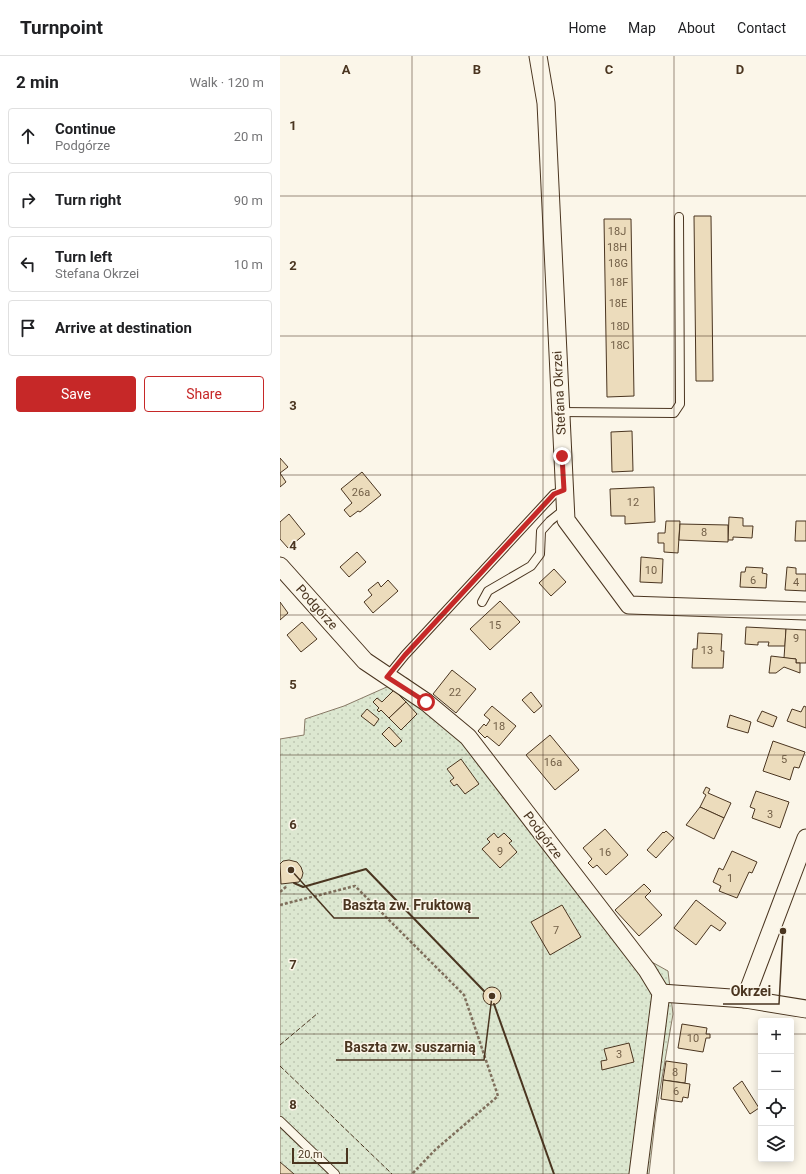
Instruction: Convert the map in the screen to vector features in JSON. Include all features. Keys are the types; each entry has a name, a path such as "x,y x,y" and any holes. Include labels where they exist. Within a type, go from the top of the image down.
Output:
{"street":[{"name":"Stefana Okrzei","path":"538,56 546,103 566,520 629,606 806,611"},
{"name":"Podgórze","path":"280,566 365,661 426,702 468,738 646,970 661,994"},
{"path":"745,999 806,838"},
{"path":"638,1174 661,994 745,999 806,1009"}],"lane":[{"path":"560,412 674,413 680,404 679,217"},
{"path":"387,677 420,638 554,494 564,490"},
{"path":"482,602 488,591 531,566 540,554 541,531 550,521 565,509"},
{"path":"280,1121 335,1174"}],"path":[{"path":"280,892 287,886"},
{"path":"280,905 355,886 464,995 498,1096 434,1150 412,1174"}],"green space":[{"path":"407,678 462,721 650,961 668,971 673,1014 656,1113 649,1174 280,1174 280,739 304,735 305,719 344,706"}],"building":[{"path":"694,216 711,216 713,381 696,381"},
{"path":"604,219 631,219 634,396 607,397"},
{"path":"632,431 633,471 612,472 611,432"},
{"path":"280,458 288,467 280,473"},
{"path":"362,472 381,495 360,512 358,511 350,517 344,510 352,503 341,489"},
{"path":"280,473 286,482 280,487"},
{"path":"654,487 655,522 625,524 625,516 611,516 610,489"},
{"path":"289,514 305,534 288,548 280,539 280,522"},
{"path":"729,517 743,518 743,526 753,526 752,538 733,537 733,540 728,540"},
{"path":"666,521 680,521 678,553 664,552 664,543 658,543 658,533 665,533"},
{"path":"796,521 806,521 806,541 795,541"},
{"path":"680,524 728,525 728,542 679,540"},
{"path":"357,552 366,562 349,577 340,567"},
{"path":"641,557 663,559 662,583 640,582"},
{"path":"746,567 763,568 762,573 767,574 766,588 740,587 741,572 745,572"},
{"path":"787,567 796,568 796,574 806,574 806,591 785,590"},
{"path":"554,569 566,582 551,596 539,583"},
{"path":"388,580 398,591 373,613 364,602 372,595 368,590 378,582 381,587"},
{"path":"500,601 520,622 490,650 470,629"},
{"path":"280,602 288,613 280,620"},
{"path":"302,622 317,639 301,652 287,635"},
{"path":"746,627 786,629 785,646 768,646 769,642 758,642 758,645 745,644"},
{"path":"786,629 806,630 806,663 796,663 796,659 784,658"},
{"path":"698,633 722,634 721,651 724,651 723,668 692,668 693,649 697,649"},
{"path":"771,656 796,659 796,663 800,663 800,673 784,667 776,673 769,673"},
{"path":"452,670 476,689 456,713 433,694"},
{"path":"394,690 406,702 389,718 381,710 379,712 377,710 379,708 373,702 377,698 382,702"},
{"path":"531,692 542,706 534,713 522,700"},
{"path":"406,702 417,714 401,730 389,718"},
{"path":"492,706 516,726 499,746 487,736 485,738 478,731 484,724 486,726 490,720 484,715"},
{"path":"804,706 806,707 806,728 787,721 792,709 801,712"},
{"path":"367,709 379,719 374,726 361,716"},
{"path":"762,711 777,717 773,727 757,721"},
{"path":"730,715 751,722 748,733 727,727"},
{"path":"389,727 402,741 395,747 382,734"},
{"path":"550,735 579,770 555,790 526,755"},
{"path":"773,741 805,752 799,768 794,767 790,780 763,771"},
{"path":"461,759 479,784 465,794 457,784 454,786 450,781 454,778 447,769"},
{"path":"706,787 710,789 708,793 731,803 724,818 700,807 706,795 703,793"},
{"path":"756,791 789,802 780,828 752,818 755,809 750,807"},
{"path":"700,807 724,818 714,839 686,825"},
{"path":"605,829 628,855 606,875 597,865 593,868 588,863 592,859 583,848"},
{"path":"666,831 674,838 656,858 647,850 663,832 664,833"},
{"path":"494,833 498,838 504,833 512,841 509,843 517,852 500,868 482,849 490,842 487,839"},
{"path":"732,851 757,862 752,873 749,872 737,898 719,891 721,886 713,882 719,868 723,870"},
{"path":"289,860 297,862 301,867 303,873 302,877 299,882 281,884 280,864 283,861"},
{"path":"644,884 651,891 645,897 662,915 639,936 615,910"},
{"path":"696,900 726,923 720,931 711,925 696,945 674,928"},
{"path":"562,905 581,937 550,955 531,922"},
{"path":"492,987 498,990 501,996 498,1002 492,1005 486,1002 483,996 486,990"},
{"path":"682,1024 707,1028 706,1034 710,1034 710,1038 706,1038 703,1052 678,1048"},
{"path":"629,1043 634,1062 602,1070 601,1061 607,1060 604,1049"},
{"path":"666,1061 687,1064 685,1083 663,1080"},
{"path":"663,1080 690,1084 688,1098 683,1097 682,1102 661,1099"},
{"path":"742,1081 758,1109 750,1114 733,1088"},
{"path":"280,1162 294,1174 280,1174"}],"fence":[{"path":"280,1045 318,1013"},
{"path":"280,1066 392,1174"}],"wall":[{"path":"294,883 303,887 366,869 484,991"},
{"path":"494,1004 554,1174"}],"place":[{"name":"Baszta zw. Fruktową","path":"291,870"},
{"name":"Okrzei","path":"783,931"},
{"name":"Baszta zw. suszarnią","path":"492,996"}],"route":[{"path":"426,702 387,677 459,595 554,494 564,490 562,456"}]}
